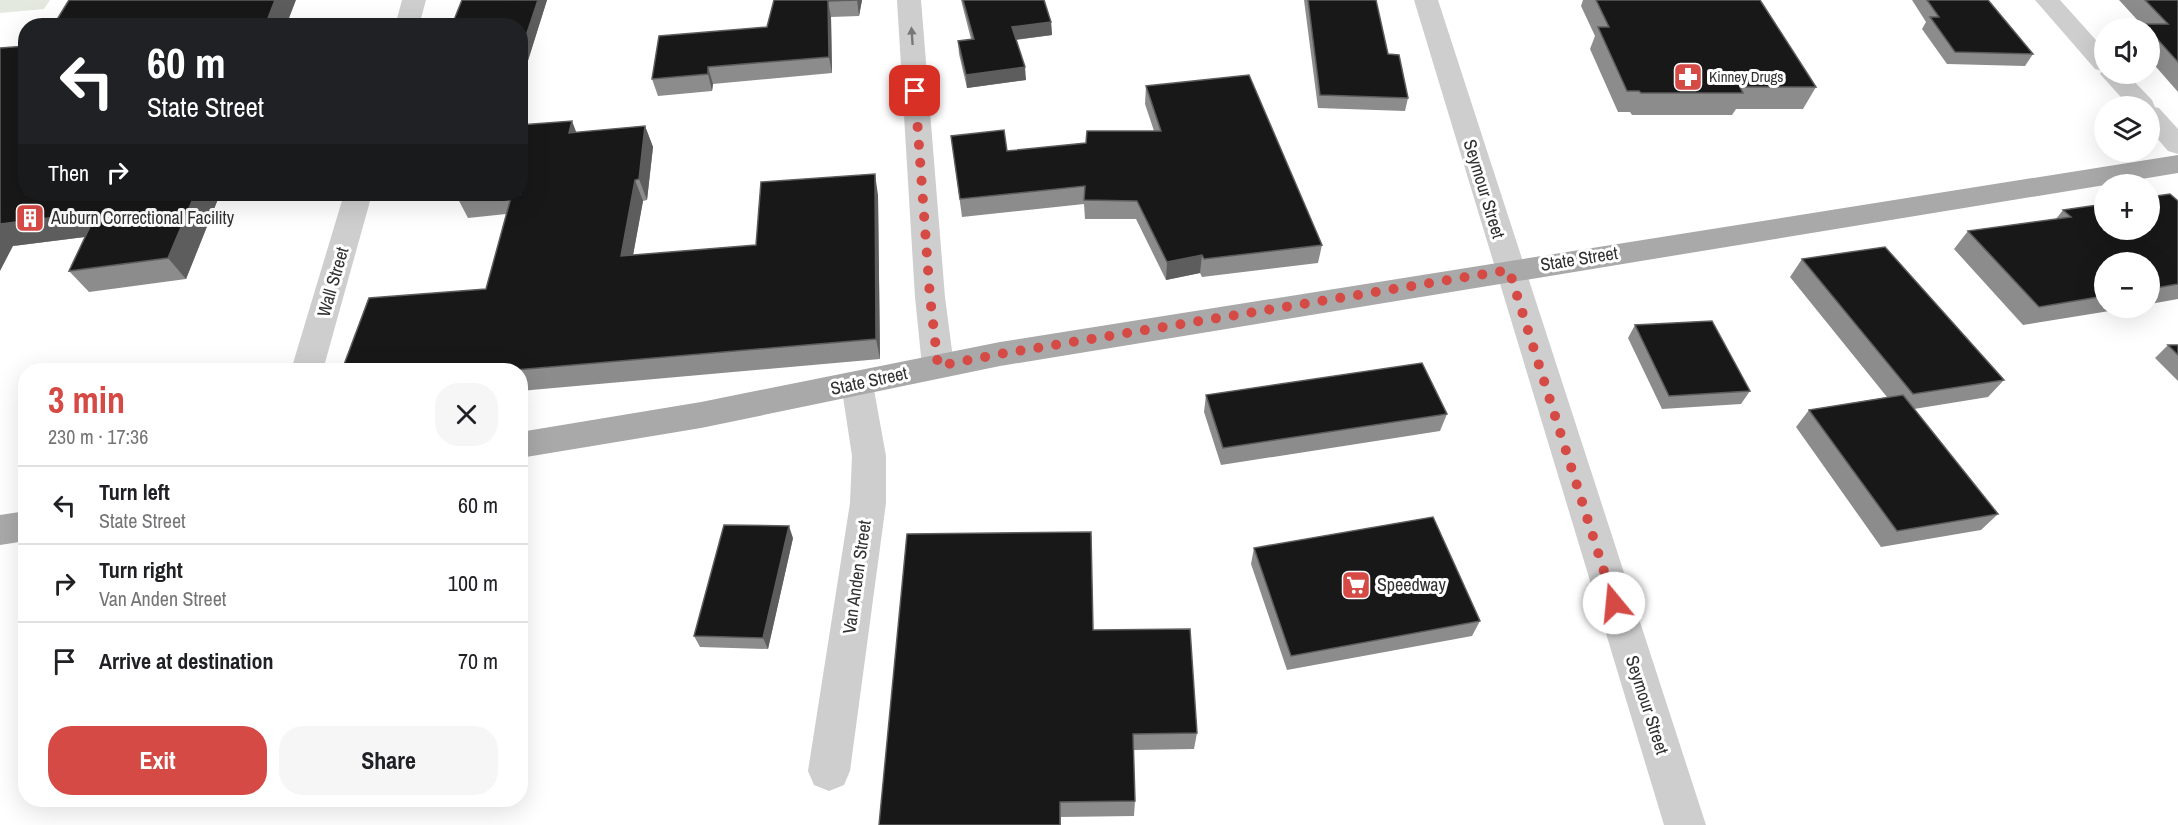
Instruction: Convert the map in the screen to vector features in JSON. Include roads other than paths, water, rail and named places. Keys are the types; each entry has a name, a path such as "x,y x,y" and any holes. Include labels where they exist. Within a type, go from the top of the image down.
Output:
{"main road":[{"name":"State Street","path":"528,444 701,415 1000,354 1509,270 2178,164"},
{"path":"0,530 18,527"}],"street":[{"path":"409,18 414,0"},
{"path":"909,0 930,297 938,366"},
{"name":"Seymour Street","path":"1426,0 1685,825"},
{"path":"2047,0 2094,53"},
{"path":"2122,84 2134,96"},
{"path":"2160,125 2178,145"},
{"name":"Wall Street","path":"309,363 356,201"},
{"name":"Van Anden Street","path":"829,771 868,503 869,456 857,384"}],"place":[{"name":"Kinney Drugs","path":"1688,77"},
{"name":"Auburn Correctional Facility","path":"30,218"},
{"name":"Speedway","path":"1356,585"}]}
